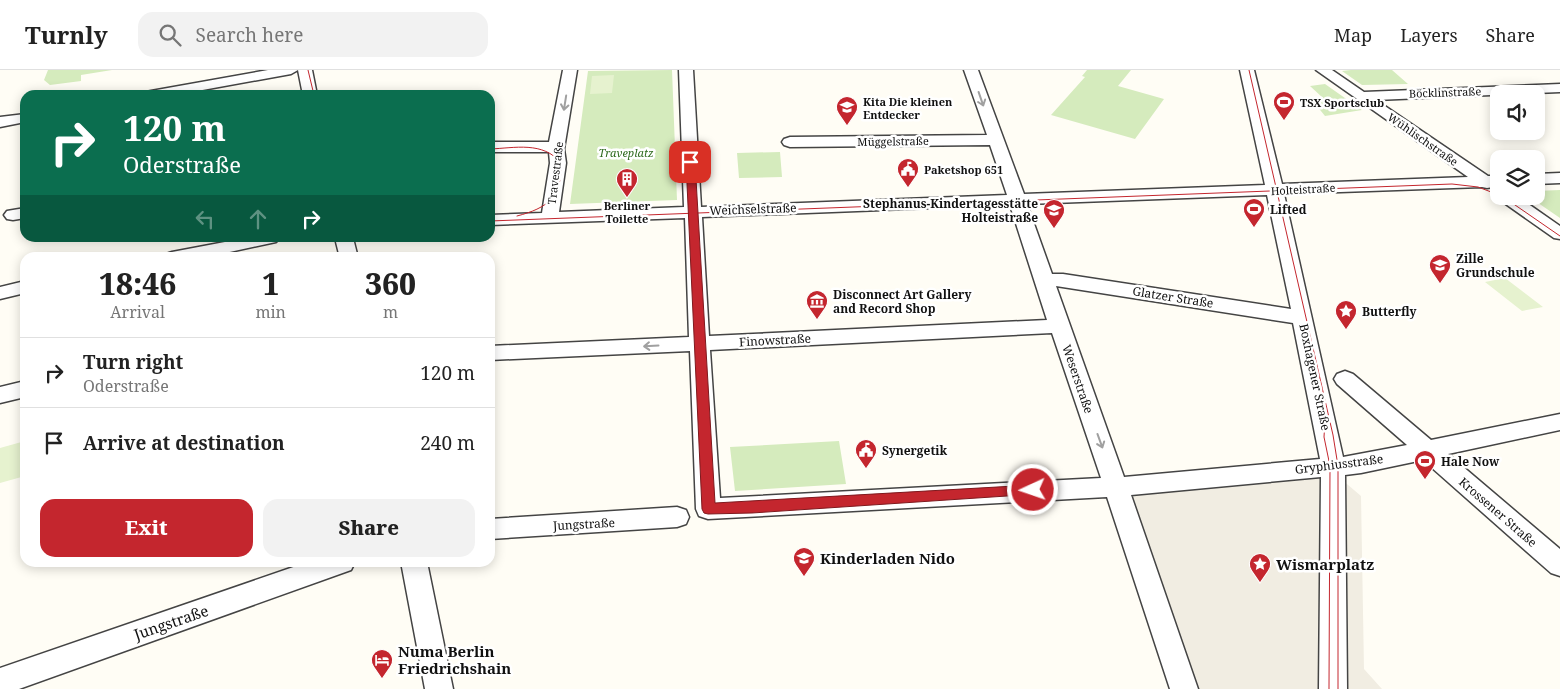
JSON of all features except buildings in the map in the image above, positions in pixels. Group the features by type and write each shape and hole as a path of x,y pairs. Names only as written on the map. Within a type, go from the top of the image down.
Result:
{"street":[{"path":"179,90 291,70"},
{"path":"305,70 309,90"},
{"name":"Travestraße","path":"550,218 558,163 556,149 570,70"},
{"path":"686,70 708,509 1115,487"},
{"name":"Weserstraße","path":"971,70 1017,199 1184,689"},
{"name":"Boxhagener Straße","path":"1247,70 1275,190 1333,466 1333,689"},
{"name":"Wühlischstraße","path":"1323,70 1490,180"},
{"name":"Böcklinstraße","path":"1360,96 1560,88"},
{"path":"0,122 20,119"},
{"name":"Müggelstraße","path":"790,142 995,140"},
{"path":"495,147 544,146 556,149"},
{"path":"1545,179 1560,178"},
{"name":"Holteistraße","path":"1017,199 1490,181"},
{"name":"Weichselstraße","path":"495,220 1017,199"},
{"path":"1519,205 1560,234"},
{"path":"201,252 250,242"},
{"name":"Glatzer Straße","path":"1044,280 1063,280 1302,318"},
{"path":"0,293 20,289"},
{"name":"Finowstraße","path":"495,353 1059,326"},
{"name":"Krossener Straße","path":"1345,379 1560,566"},
{"path":"0,395 20,390"},
{"name":"Gryphiusstraße","path":"1115,487 1361,464 1560,422"},
{"name":"Jungstraße","path":"495,528 677,518"},
{"name":"Jungstraße","path":"0,682 328,567"},
{"path":"415,567 439,689"}],"green space":[{"path":"48,70 112,70 81,75 81,81 50,85 44,80"},
{"name":"Traveplatz","path":"672,70 677,200 570,204 588,71"},
{"path":"1087,70 1131,70 1118,86 1164,99 1135,139 1051,115 1085,77 1082,76"},
{"path":"1392,70 1408,84 1362,85 1342,71"},
{"path":"614,75 612,93 590,94 592,76"},
{"path":"1325,84 1362,110 1325,116 1312,100 1323,98 1310,86"},
{"path":"780,152 782,177 739,178 737,153"},
{"path":"1560,190 1560,218 1541,205 1545,205 1545,191"},
{"path":"1505,278 1543,307 1522,311 1485,282"},
{"path":"839,441 846,484 735,491 730,447"},
{"path":"20,442 20,477 0,483 0,448"}],"shaded area":[{"name":"Wismarplatz","path":"1320,461 1361,496 1364,669 1382,689 1192,689 1122,478"}],"tram line":[{"path":"308,70 313,90"},
{"path":"1249,70 1277,191"},
{"path":"495,149 528,147 546,151 561,163 561,175 556,193 545,205 517,216"},
{"path":"1277,191 1452,184 1478,187 1490,192"},
{"path":"495,221 1277,191"},
{"path":"1277,191 1333,435 1338,466 1338,689"},
{"path":"1515,205 1560,236"},
{"path":"1325,420 1324,437 1330,466 1329,689"}],"place":[{"name":"TSX Sportsclub","path":"1284,121"},
{"name":"Kita Die kleinen Entdecker","path":"847,126"},
{"name":"Paketshop 651","path":"908,188"},
{"name":"Berliner Toilette","path":"627,198"},
{"name":"Lifted","path":"1254,228"},
{"name":"Stephanus-Kindertagesstätte Holteistraße","path":"1054,229"},
{"name":"Zille Grundschule","path":"1440,284"},
{"name":"Disconnect Art Gallery and Record Shop","path":"817,320"},
{"name":"Butterfly","path":"1346,330"},
{"name":"Synergetik","path":"866,469"},
{"name":"Hale Now","path":"1425,480"},
{"name":"Kinderladen Nido","path":"804,577"},
{"name":"Wismarplatz","path":"1260,583"},
{"name":"Numa Berlin Friedrichshain","path":"382,679"}],"route":[{"path":"690,162 699,298 708,509 752,508 1033,490"}]}
